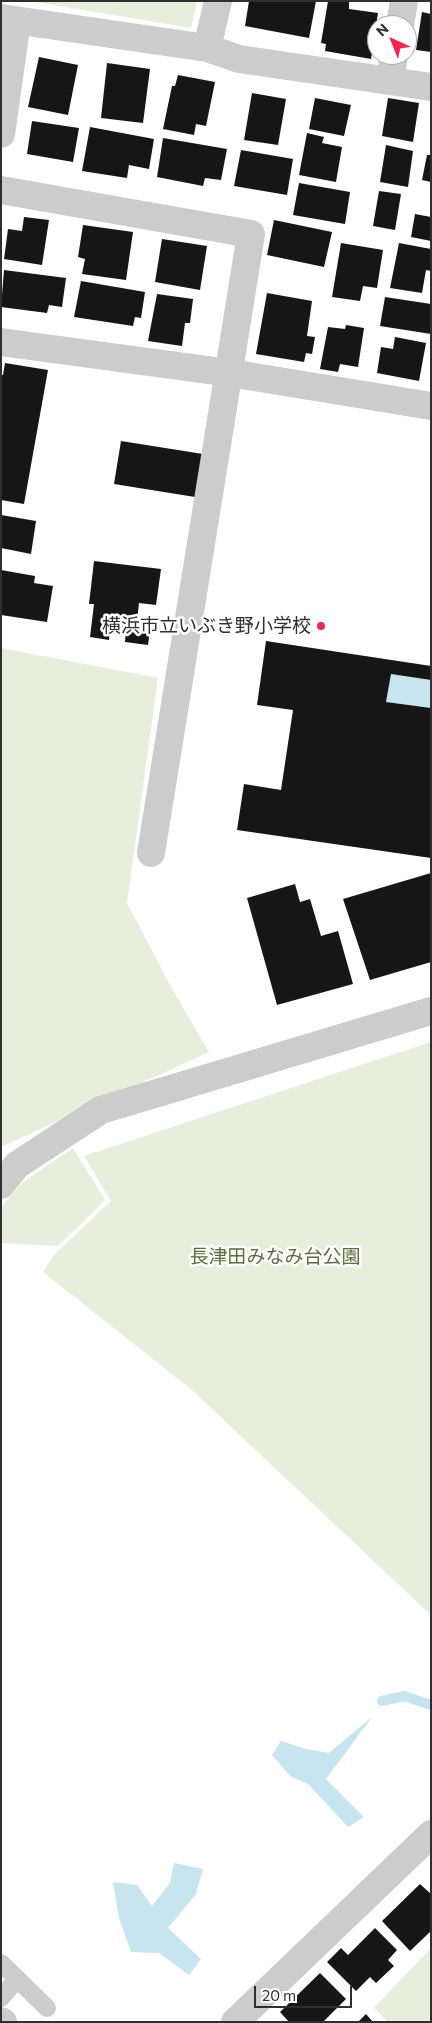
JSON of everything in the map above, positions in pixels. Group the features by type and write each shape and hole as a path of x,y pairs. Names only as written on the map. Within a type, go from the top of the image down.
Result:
{"street":[{"path":"207,48 218,1"},
{"path":"402,15 404,1"},
{"path":"1,134 9,20 207,48 239,59 392,67 431,87"},
{"path":"1,190 251,234 230,374 151,853"},
{"path":"1,342 230,374 431,406"},
{"path":"1,1185 17,1165 101,1110 431,1011"},
{"path":"236,2022 431,1834"}],"lane":[{"path":"1,1963 47,2008"},
{"path":"1,1998 17,1979"}],"green space":[{"path":"29,1 197,1 191,28"},
{"path":"1,648 158,678 127,903 170,985 209,1052 1,1147"},
{"name":"長津田みなみ台公園","path":"431,1042 431,1615 192,1390 43,1272 54,1255 111,1201 84,1156"},
{"path":"73,1148 105,1200 58,1246 1,1243 1,1207 23,1182"},
{"path":"431,1948 431,2022 388,2022 374,2008"}],"water":[{"path":"391,674 431,680 431,708 386,702"},
{"path":"372,1717 326,1779 364,1817 348,1827 308,1784 290,1776 272,1755 281,1741 306,1749 329,1753"},
{"path":"174,1863 203,1869 196,1894 168,1928 201,1959 189,1975 159,1953 131,1952 119,1918 113,1882 137,1885 152,1906 170,1883"}],"building":[{"path":"249,1 316,1 309,38 245,26"},
{"path":"328,1 349,2 349,9 378,13 378,15 367,15 367,58 325,51 326,44 321,43"},
{"path":"422,12 431,14 431,52 417,50"},
{"path":"39,57 78,65 68,115 28,107"},
{"path":"107,63 150,69 143,123 101,118"},
{"path":"178,75 215,82 206,126 196,124 194,135 163,129 172,86 175,86"},
{"path":"252,93 286,99 278,145 244,140"},
{"path":"315,98 351,105 344,136 309,129"},
{"path":"388,98 419,103 413,142 382,136"},
{"path":"32,121 79,128 73,162 27,154"},
{"path":"90,127 154,139 149,169 129,165 127,178 82,171"},
{"path":"307,133 324,137 322,143 342,147 336,182 299,175"},
{"path":"163,138 227,149 221,180 205,178 203,186 157,177"},
{"path":"386,145 413,151 408,187 380,182"},
{"path":"241,150 293,159 287,195 234,186"},
{"path":"427,155 431,155 431,182 422,180"},
{"path":"299,183 350,192 345,224 293,215"},
{"path":"379,191 401,194 395,230 373,226"},
{"path":"415,214 431,217 431,241 411,237"},
{"path":"24,217 49,220 42,265 4,259 8,229 22,231"},
{"path":"274,220 332,232 324,267 267,255"},
{"path":"83,225 133,232 126,280 82,274 85,259 78,257"},
{"path":"162,239 207,246 200,290 155,282"},
{"path":"341,243 383,250 377,288 363,286 360,301 332,297"},
{"path":"399,243 431,249 431,271 426,270 422,293 390,288"},
{"path":"4,270 66,278 62,307 49,305 47,313 1,307"},
{"path":"81,281 145,292 141,318 135,317 133,326 74,317"},
{"path":"267,293 312,301 307,336 315,337 312,354 306,353 304,362 256,354"},
{"path":"157,294 193,299 190,323 185,323 182,346 148,341"},
{"path":"385,297 431,304 431,334 380,326"},
{"path":"346,325 364,328 358,367 340,364 338,372 320,369 328,327 345,329"},
{"path":"395,337 426,343 419,381 377,373 381,347 393,349"},
{"path":"5,363 48,370 24,504 1,500 1,375 3,375"},
{"path":"121,441 203,454 195,497 114,484"},
{"path":"1,515 36,521 31,554 1,548"},
{"path":"94,561 161,569 156,605 139,603 137,621 151,623 148,645 125,642 126,630 110,629 109,640 90,637 94,604 89,604"},
{"path":"1,570 35,576 34,583 53,586 47,622 1,615"},
{"path":"266,641 431,666 431,680 391,674 386,702 431,708 431,858 237,830 244,784 281,790 293,710 257,705"},
{"path":"431,873 431,962 370,980 343,899"},
{"path":"295,884 300,902 310,899 321,936 338,931 353,984 277,1005 247,898"},
{"path":"420,1884 431,1894 431,1931 410,1951 382,1921"},
{"path":"375,1928 397,1950 388,1960 394,1966 376,1983 370,1977 356,1991 327,1962 341,1948 348,1955"},
{"path":"320,1973 346,1999 323,2022 289,2022 280,2012"},
{"path":"366,2014 373,2022 358,2022"}],"waterway":[{"path":"382,1701 404,1696 431,1705"}],"place":[{"name":"横浜市立いぶき野小学校","path":"321,626"}]}
